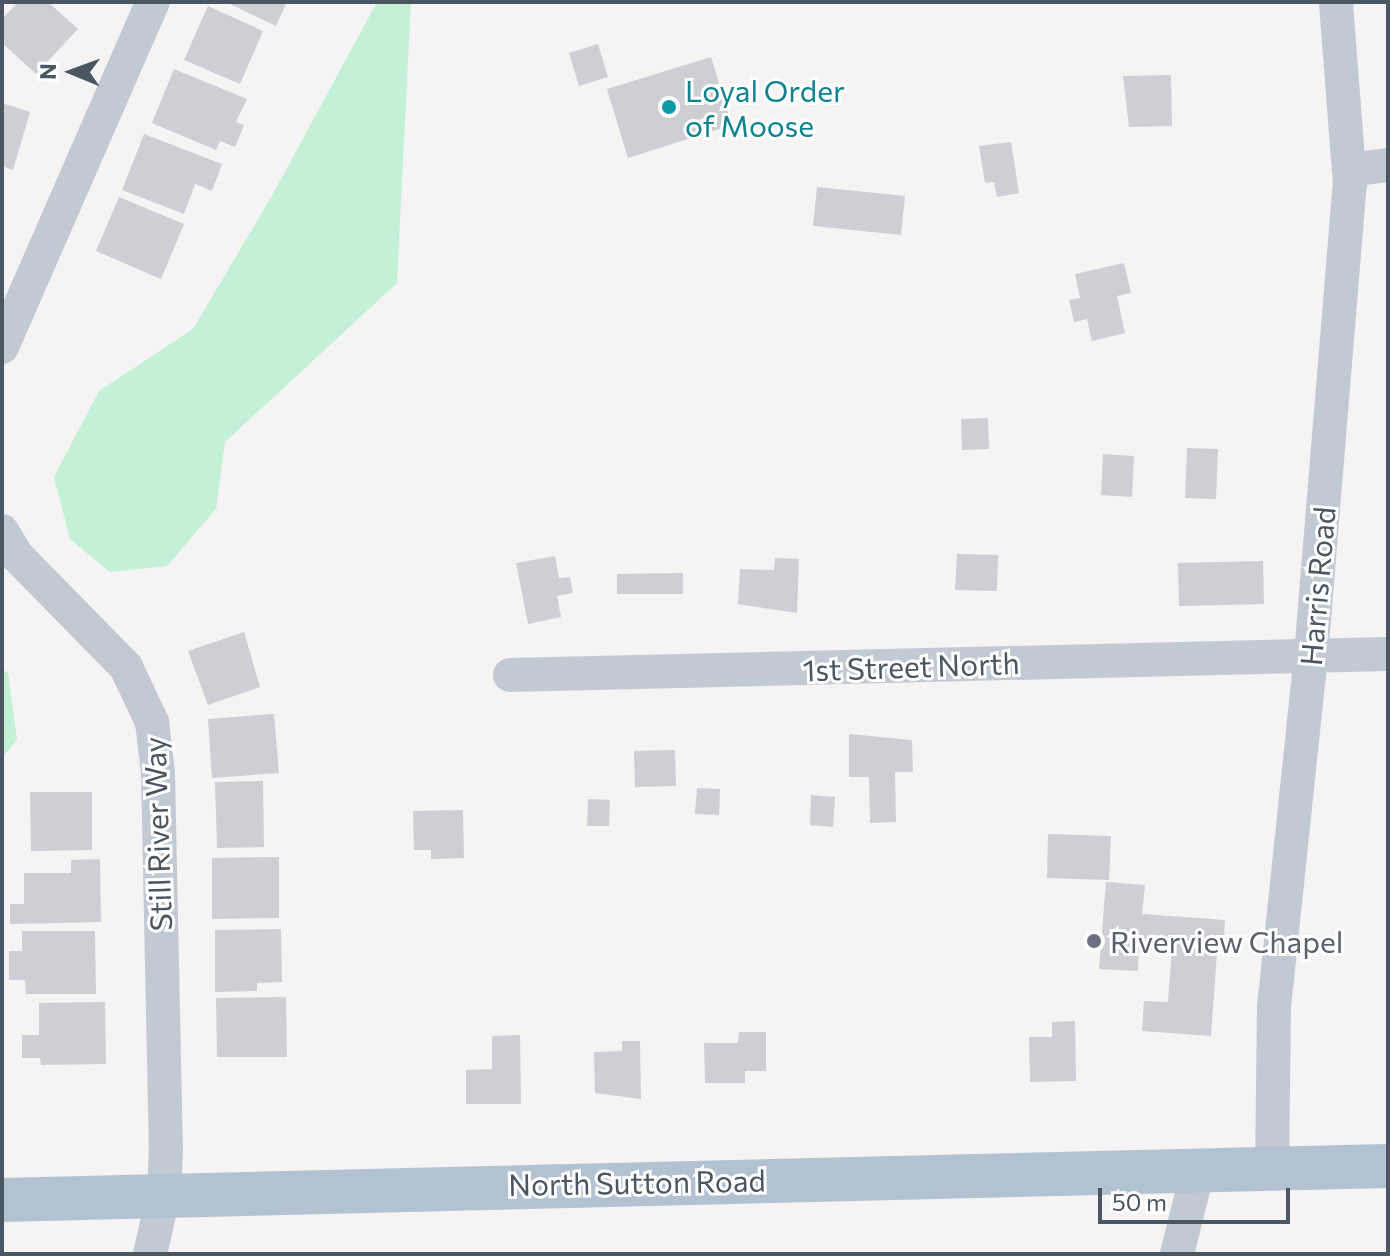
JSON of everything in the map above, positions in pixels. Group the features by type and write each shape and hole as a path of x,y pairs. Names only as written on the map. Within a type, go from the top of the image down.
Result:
{"main road":[{"name":"North Sutton Road","path":"2,1200 164,1192 1388,1166"}],"street":[{"path":"2,347 153,2"},
{"name":"Harris Road","path":"1272,1169 1274,1007 1311,655 1349,170 1336,2"},
{"path":"1349,170 1388,165"},
{"name":"Still River Way","path":"2,531 17,556 126,667 152,722 158,773 164,1192 150,1254"},
{"name":"1st Street North","path":"510,675 1388,654"},
{"path":"1177,1254 1198,1170"}],"green space":[{"path":"377,2 411,2 397,283 225,442 216,509 167,566 110,572 70,539 54,477 99,391 193,329 273,194"},
{"path":"2,669 8,673 17,740 2,758"}],"building":[{"path":"18,2 48,2 78,29 36,74 2,43 2,19"},
{"path":"226,2 287,2 276,26"},
{"path":"208,6 263,31 240,84 184,60"},
{"path":"598,44 608,77 579,86 569,53"},
{"name":"Loyal Order of Moose","path":"711,57 732,125 628,158 607,89"},
{"path":"174,69 247,99 236,122 244,125 235,147 220,141 216,150 152,123"},
{"path":"1171,75 1172,126 1129,127 1123,76"},
{"path":"2,103 30,112 13,170 2,166"},
{"path":"144,134 222,164 212,191 195,184 184,214 122,190"},
{"path":"1011,142 1019,193 997,197 994,182 985,183 979,146"},
{"path":"817,187 905,196 901,235 813,226"},
{"path":"119,197 184,224 161,279 96,251"},
{"path":"1124,263 1131,293 1117,296 1125,333 1092,341 1087,319 1074,322 1069,300 1080,298 1075,274"},
{"path":"988,418 989,449 962,450 961,419"},
{"path":"1187,448 1218,449 1216,499 1185,498"},
{"path":"1103,454 1134,456 1132,497 1101,495"},
{"path":"957,554 998,555 997,591 955,590"},
{"path":"555,556 559,578 570,577 573,593 557,596 561,617 528,624 516,563"},
{"path":"775,558 799,559 797,613 738,604 740,569 774,570"},
{"path":"1263,561 1264,604 1179,606 1178,563"},
{"path":"683,573 683,594 617,594 617,574"},
{"path":"244,632 260,687 208,705 188,651"},
{"path":"274,714 279,773 212,778 208,719"},
{"path":"849,734 912,740 913,772 895,772 896,822 870,823 869,777 849,777"},
{"path":"675,750 676,786 635,787 634,751"},
{"path":"263,781 264,847 217,848 215,782"},
{"path":"697,788 720,789 719,815 695,814"},
{"path":"30,792 92,792 92,850 31,851"},
{"path":"811,795 835,797 833,827 810,825"},
{"path":"588,799 610,800 609,826 587,826"},
{"path":"463,810 464,858 431,859 431,850 414,850 413,811"},
{"path":"1048,834 1111,836 1109,880 1047,878"},
{"path":"279,857 279,918 212,919 212,858"},
{"path":"100,859 101,922 10,924 10,904 24,904 24,873 71,873 71,860"},
{"path":"1106,882 1145,885 1142,914 1225,920 1223,952 1217,952 1211,1036 1142,1031 1144,1001 1168,1002 1172,949 1139,946 1138,971 1099,969"},
{"path":"281,929 282,982 257,983 257,991 215,992 215,930"},
{"path":"22,931 95,931 96,994 26,994 25,980 9,980 9,951 22,951"},
{"path":"286,997 287,1057 217,1057 216,998"},
{"path":"105,1002 106,1064 41,1065 40,1058 22,1058 22,1035 39,1035 39,1003"},
{"path":"1075,1021 1076,1081 1030,1082 1029,1037 1052,1037 1052,1022"},
{"path":"739,1032 766,1032 766,1071 745,1071 745,1083 705,1083 704,1043 738,1043"},
{"path":"520,1035 521,1104 466,1104 466,1070 492,1069 492,1036"},
{"path":"622,1041 640,1041 641,1099 595,1093 594,1052 622,1051"}],"place":[{"name":"Loyal Order of Moose","path":"669,107"},
{"name":"Riverview Chapel","path":"1094,941"}]}
